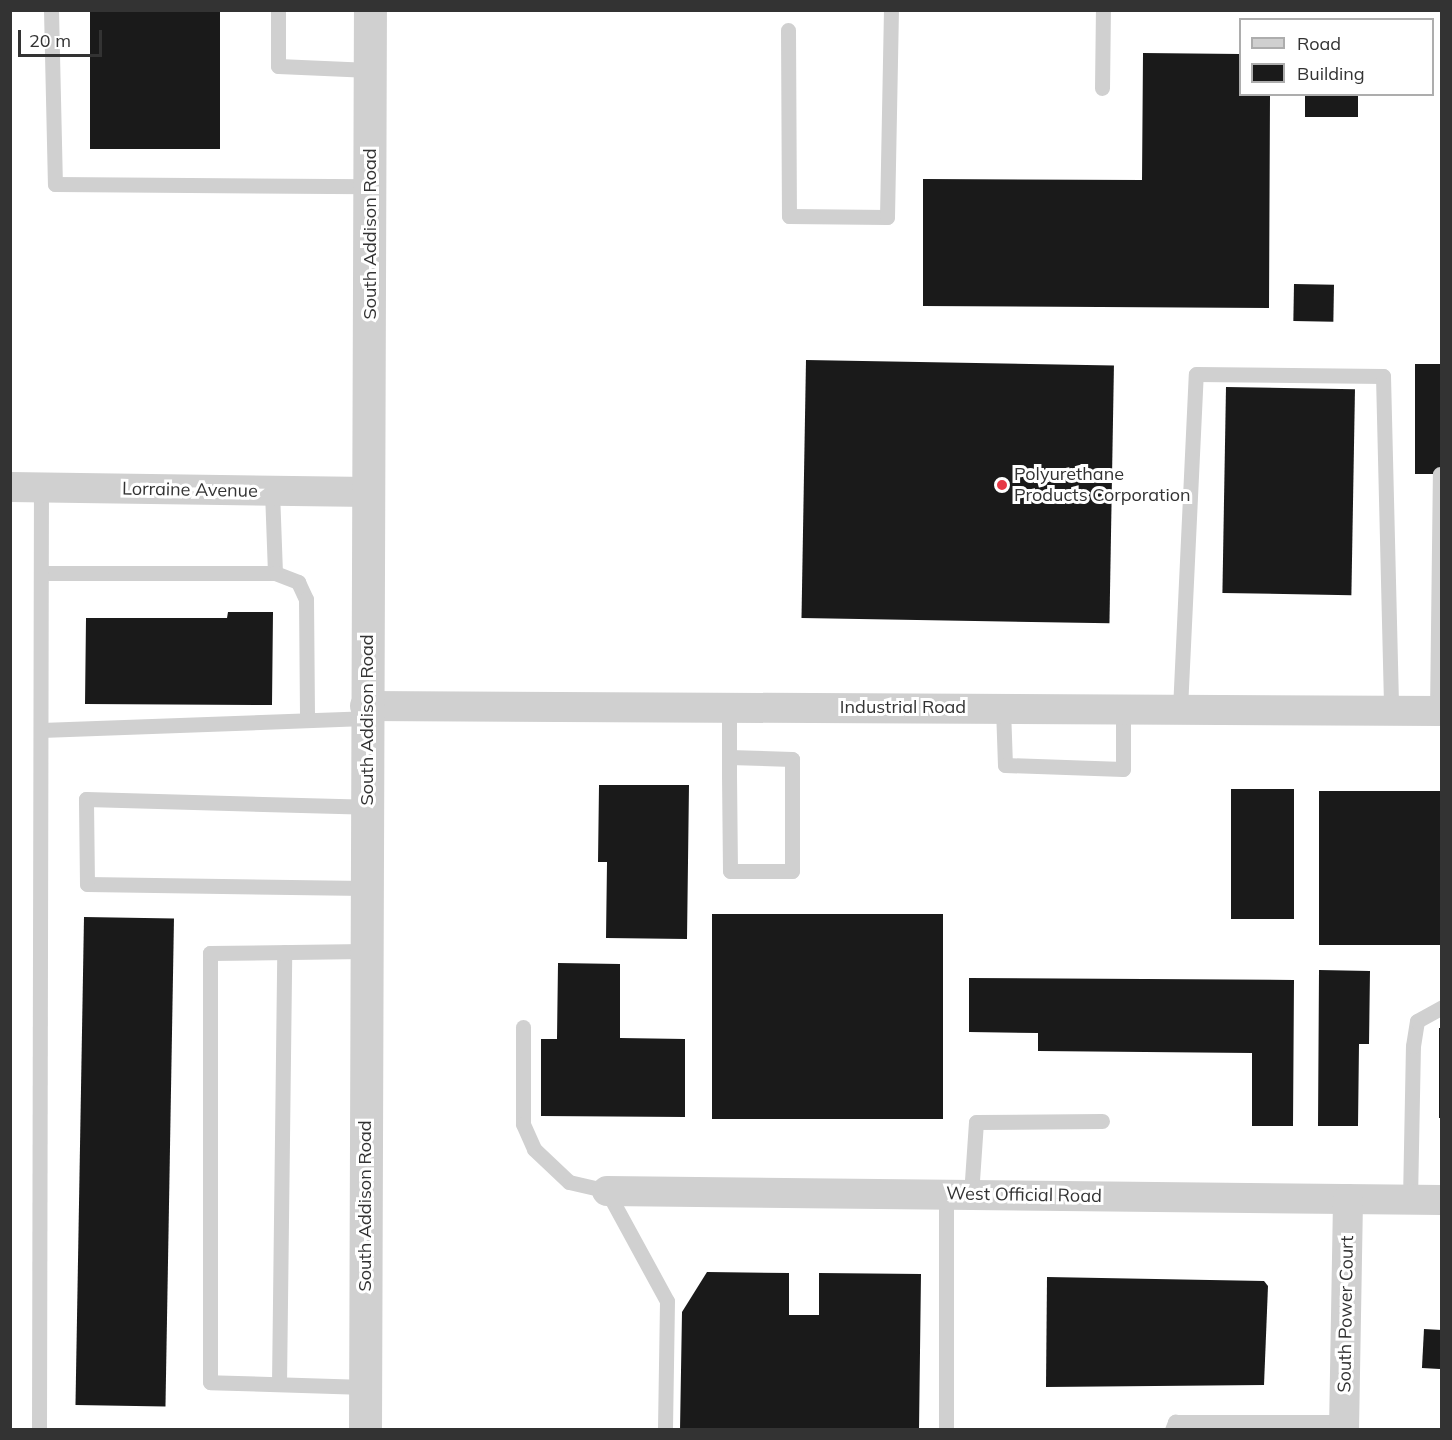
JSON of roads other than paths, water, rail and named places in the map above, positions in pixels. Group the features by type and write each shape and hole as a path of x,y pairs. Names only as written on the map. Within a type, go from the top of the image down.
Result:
{"street":[{"name":"South Addison Road","path":"364,1430 367,807 365,712 370,492 370,10"},
{"name":"Lorraine Avenue","path":"10,487 370,492"},
{"name":"Industrial Road","path":"365,712 729,706 1439,711"},
{"name":"West Official Road","path":"607,1191 1442,1200"},
{"name":"South Power Court","path":"1344,1426 1348,1199"}],"lane":[{"path":"51,10 55,184 369,186"},
{"path":"278,10 278,66 370,70"},
{"path":"788,30 789,216 887,217 891,10"},
{"path":"1102,88 1103,10"},
{"path":"1180,709 1196,374 1383,376 1391,710"},
{"path":"1439,711 1440,474"},
{"path":"39,1430 41,488"},
{"path":"272,491 275,573"},
{"path":"41,573 275,573 298,582 306,599 307,720"},
{"path":"729,706 729,757 730,871 792,871 792,759 729,757"},
{"path":"1004,708 1005,765 1124,769 1123,708"},
{"path":"41,729 307,720 365,712"},
{"path":"365,888 87,884 86,799 367,807"},
{"path":"364,1387 210,1382 210,953 365,951"},
{"path":"279,1384 284,952"},
{"path":"1410,1200 1413,1046 1417,1021 1442,1007"},
{"path":"523,1027 523,1124 534,1149 569,1182 607,1191 667,1301 665,1430"},
{"path":"946,1430 959,1195 976,1122 1102,1121"},
{"path":"1172,1430 1175,1422 1344,1426"}],"place":[{"name":"Polyurethane Products Corporation","path":"1002,485"}]}
